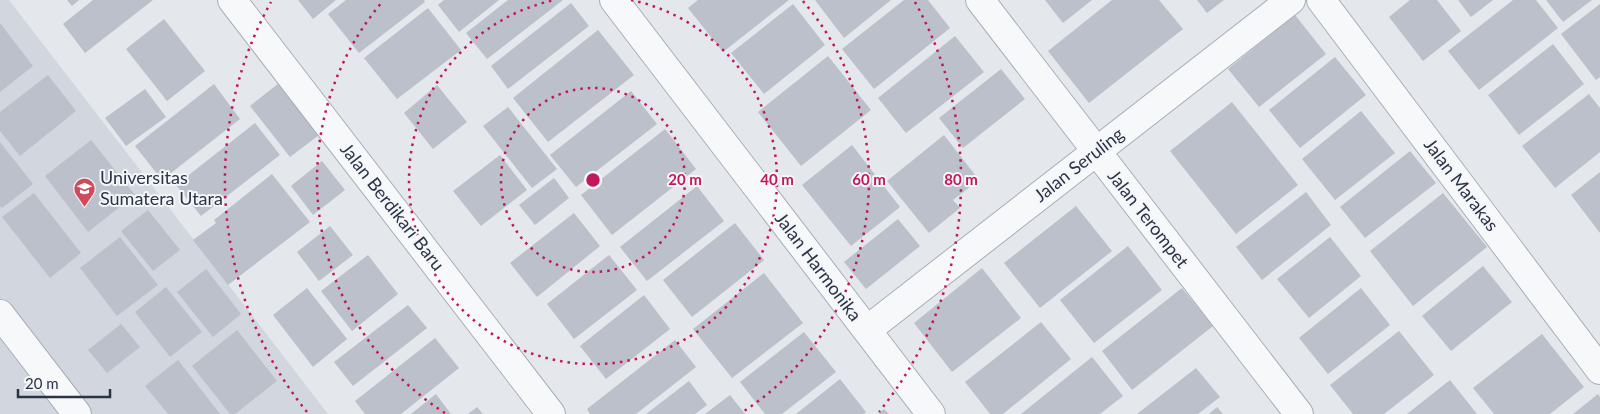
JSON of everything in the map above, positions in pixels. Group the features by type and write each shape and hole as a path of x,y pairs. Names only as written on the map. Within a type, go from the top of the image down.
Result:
{"street":[{"name":"Jalan Berdikari Baru","path":"232,0 551,414"},
{"name":"Jalan Harmonika","path":"614,0 931,414"},
{"name":"Jalan Terompet","path":"980,0 1299,414"},
{"name":"Jalan Seruling","path":"867,330 1291,0"},
{"name":"Jalan Marakas","path":"1321,0 1600,370"},
{"path":"0,314 76,414"}],"shaded area":[{"name":"Universitas Sumatera Utara","path":"0,0 9,0 328,414 0,414"}],"building":[{"path":"67,0 79,0 72,6"},
{"path":"93,0 153,0 85,53 63,24"},
{"path":"298,0 336,0 313,19"},
{"path":"346,0 424,0 425,2 359,53 328,14"},
{"path":"444,0 499,0 459,32 438,5"},
{"path":"508,0 563,0 487,59 466,33"},
{"path":"698,0 789,0 723,52 688,8"},
{"path":"815,0 891,0 844,38"},
{"path":"904,0 928,0 950,28 874,89 842,49"},
{"path":"1045,0 1092,0 1063,23"},
{"path":"1112,0 1159,0 1183,29 1089,103 1048,51"},
{"path":"1197,0 1224,0 1207,13"},
{"path":"1410,0 1437,0 1461,31 1423,61 1389,17"},
{"path":"1458,0 1493,0 1471,17"},
{"path":"1513,0 1536,0 1558,28 1479,90 1448,51"},
{"path":"1546,0 1592,0 1563,22"},
{"path":"571,3 589,26 508,89 491,66"},
{"path":"793,4 825,45 764,94 731,53"},
{"path":"1600,4 1600,77 1596,80 1561,34"},
{"path":"428,8 461,50 397,99 364,58"},
{"path":"1295,15 1326,54 1259,107 1228,69"},
{"path":"164,19 205,71 167,101 126,49"},
{"path":"0,23 33,66 0,92"},
{"path":"598,30 634,75 548,142 513,98"},
{"path":"955,36 984,72 906,133 878,98"},
{"path":"1553,44 1584,84 1519,135 1488,95"},
{"path":"828,56 871,110 801,166 758,112"},
{"path":"1335,57 1366,95 1300,148 1269,110"},
{"path":"1001,69 1025,99 963,148 939,118"},
{"path":"48,75 76,111 20,156 0,131 0,112"},
{"path":"279,83 319,135 290,157 250,106"},
{"path":"214,84 240,119 162,180 135,146"},
{"path":"437,85 467,122 433,149 404,113"},
{"path":"145,89 166,117 126,146 105,118"},
{"path":"631,91 657,124 576,187 550,155"},
{"path":"1589,94 1600,108 1600,152 1555,188 1522,146"},
{"path":"1232,102 1298,185 1236,234 1170,151"},
{"path":"508,107 557,169 532,188 483,126"},
{"path":"1361,111 1395,153 1335,200 1302,159"},
{"path":"255,123 280,155 201,216 176,185"},
{"path":"665,129 696,169 612,235 581,195"},
{"path":"944,135 979,180 953,200 960,208 929,233 887,181"},
{"path":"91,140 135,195 88,232 45,176"},
{"path":"0,142 33,184 2,208 0,206"},
{"path":"852,145 900,207 851,246 802,185"},
{"path":"1410,151 1436,183 1365,238 1340,207"},
{"path":"500,155 527,190 481,226 453,191"},
{"path":"322,161 345,190 313,215 291,186"},
{"path":"1600,172 1600,233 1571,195"},
{"path":"272,174 310,222 228,285 193,240 216,223 214,220"},
{"path":"554,178 569,198 535,225 519,205"},
{"path":"697,186 724,221 647,281 620,247"},
{"path":"1306,192 1331,225 1262,280 1236,247"},
{"path":"34,193 81,253 50,278 2,217"},
{"path":"1443,193 1487,247 1413,306 1370,251"},
{"path":"1076,206 1112,251 1040,308 1004,263"},
{"path":"148,210 180,250 153,271 121,231"},
{"path":"574,213 600,246 537,297 510,263"},
{"path":"898,219 920,246 866,289 844,262"},
{"path":"735,223 764,260 692,317 663,280"},
{"path":"330,226 353,255 319,281 297,252"},
{"path":"120,237 158,285 117,316 80,268"},
{"path":"1330,237 1361,276 1309,318 1277,279"},
{"path":"1128,246 1162,290 1094,343 1060,300"},
{"path":"368,255 398,294 352,331 321,291"},
{"path":"609,255 637,290 574,339 547,304"},
{"path":"1483,266 1512,302 1451,351 1422,316"},
{"path":"982,268 1021,318 952,372 914,323"},
{"path":"206,269 241,314 213,337 177,292"},
{"path":"764,273 803,323 732,378 693,329"},
{"path":"166,287 202,332 170,357 135,312"},
{"path":"307,288 347,339 313,367 273,315"},
{"path":"1182,288 1213,326 1132,390 1102,351"},
{"path":"1361,288 1390,325 1328,374 1299,338"},
{"path":"644,295 670,329 606,379 580,346"},
{"path":"408,305 427,328 353,386 334,362"},
{"path":"1041,322 1071,359 1003,414 990,414 965,382"},
{"path":"121,324 140,347 107,373 88,350"},
{"path":"237,330 277,381 235,414 230,414 192,366"},
{"path":"1399,331 1434,375 1384,414 1353,414 1330,385"},
{"path":"804,332 836,372 782,414 765,414 740,382"},
{"path":"1542,334 1584,387 1550,414 1494,414 1473,388"},
{"path":"435,338 459,368 401,414 365,414 355,401"},
{"path":"675,340 696,367 636,414 590,414 587,409"},
{"path":"1092,357 1123,396 1100,414 1021,414"},
{"path":"178,360 220,414 168,414 145,386"},
{"path":"1196,368 1220,397 1198,414 1137,414"},
{"path":"840,379 866,412 864,414 796,414"},
{"path":"1450,380 1477,414 1407,414"},
{"path":"689,381 707,405 695,414 646,414"},
{"path":"436,394 451,414 411,414"},
{"path":"1598,394 1600,397 1600,414 1573,414"},
{"path":"730,395 745,414 705,414"},
{"path":"477,407 483,414 468,414"},
{"path":"1217,407 1223,414 1209,414"},
{"path":"884,409 889,414 878,414"}],"place":[{"name":"Universitas Sumatera Utara","path":"84,207"}]}
